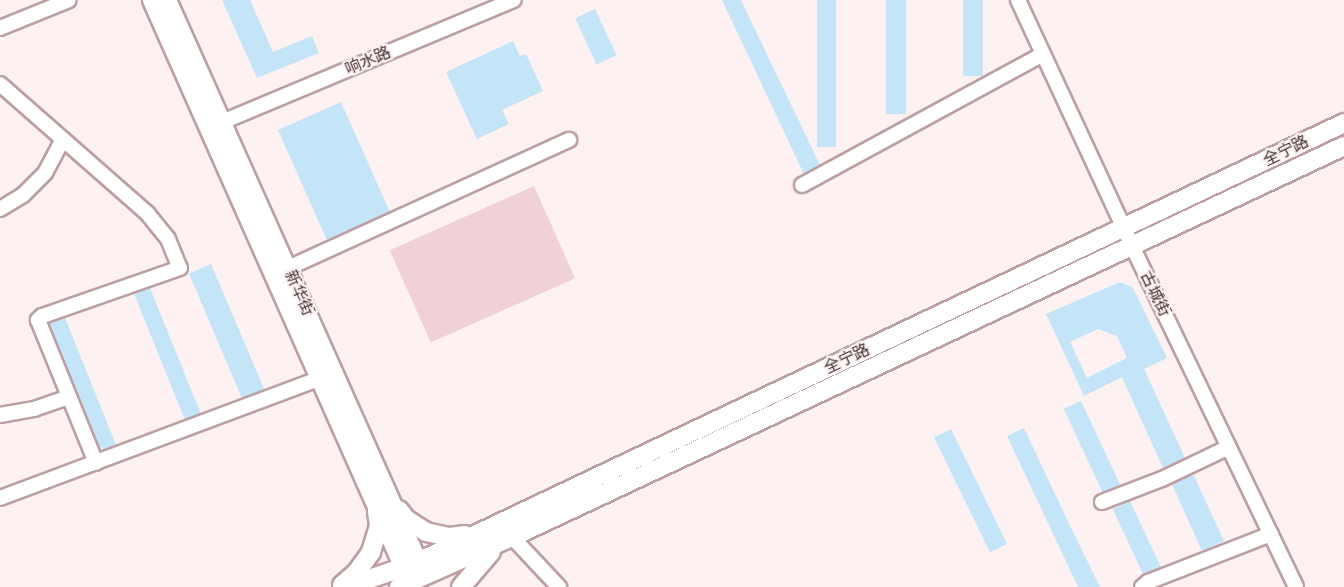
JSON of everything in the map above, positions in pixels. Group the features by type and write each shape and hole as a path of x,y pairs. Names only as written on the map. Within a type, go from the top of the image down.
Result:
{"main road":[{"name":"新华街","path":"152,0 321,378 374,479"},
{"name":"新华街","path":"167,0 288,268 414,579"},
{"name":"全宁路","path":"346,587 414,579 1124,228 1344,123"},
{"name":"全宁路","path":"503,535 1344,146"},
{"path":"374,479 406,519 426,531 450,537 503,535"},
{"path":"338,587 348,582 363,564 377,538 378,513 374,479"},
{"path":"461,587 503,535"}],"street":[{"path":"0,28 69,0"},
{"name":"响水路","path":"222,122 514,0"},
{"name":"古城街","path":"1018,0 1132,246 1296,587"},
{"path":"802,185 1043,54"},
{"path":"0,84 147,213 168,239 180,268 42,316 38,320 96,463"},
{"path":"0,209 23,195 40,179 63,139"},
{"path":"288,268 569,141"},
{"path":"0,498 321,378"},
{"path":"0,415 34,409 69,397"},
{"path":"1102,502 1162,479 1229,447"},
{"path":"1142,587 1148,582 1271,534"},
{"path":"503,535 559,587"}],"shaded area":[{"path":"534,186 575,278 431,343 390,250"}],"building":[{"path":"222,0 250,0 273,52 312,36 319,53 257,78"},
{"path":"722,0 741,0 820,165 804,174"},
{"path":"817,0 836,0 836,147 817,147"},
{"path":"886,0 906,0 906,114 886,114"},
{"path":"963,0 983,0 983,76 963,76"},
{"path":"595,9 617,55 597,65 575,18"},
{"path":"513,41 520,56 526,54 543,91 502,110 509,124 477,139 446,72"},
{"path":"341,102 390,212 327,240 278,130"},
{"path":"211,264 264,389 242,399 189,273"},
{"path":"1120,282 1132,287 1167,358 1144,369 1185,458 1163,468 1122,377 1084,396 1046,314","holes":["1098,329 1117,336 1127,358 1087,378 1070,342"]},
{"path":"150,288 201,414 185,420 134,294"},
{"path":"65,318 116,445 104,450 103,447 100,448 49,323"},
{"path":"1081,401 1120,485 1103,493 1064,409"},
{"path":"1024,428 1100,587 1078,587 1007,436"},
{"path":"951,429 1007,544 990,552 934,437"},
{"path":"1194,476 1224,541 1202,551 1172,484"},
{"path":"1130,501 1161,567 1144,575 1113,509"}]}
